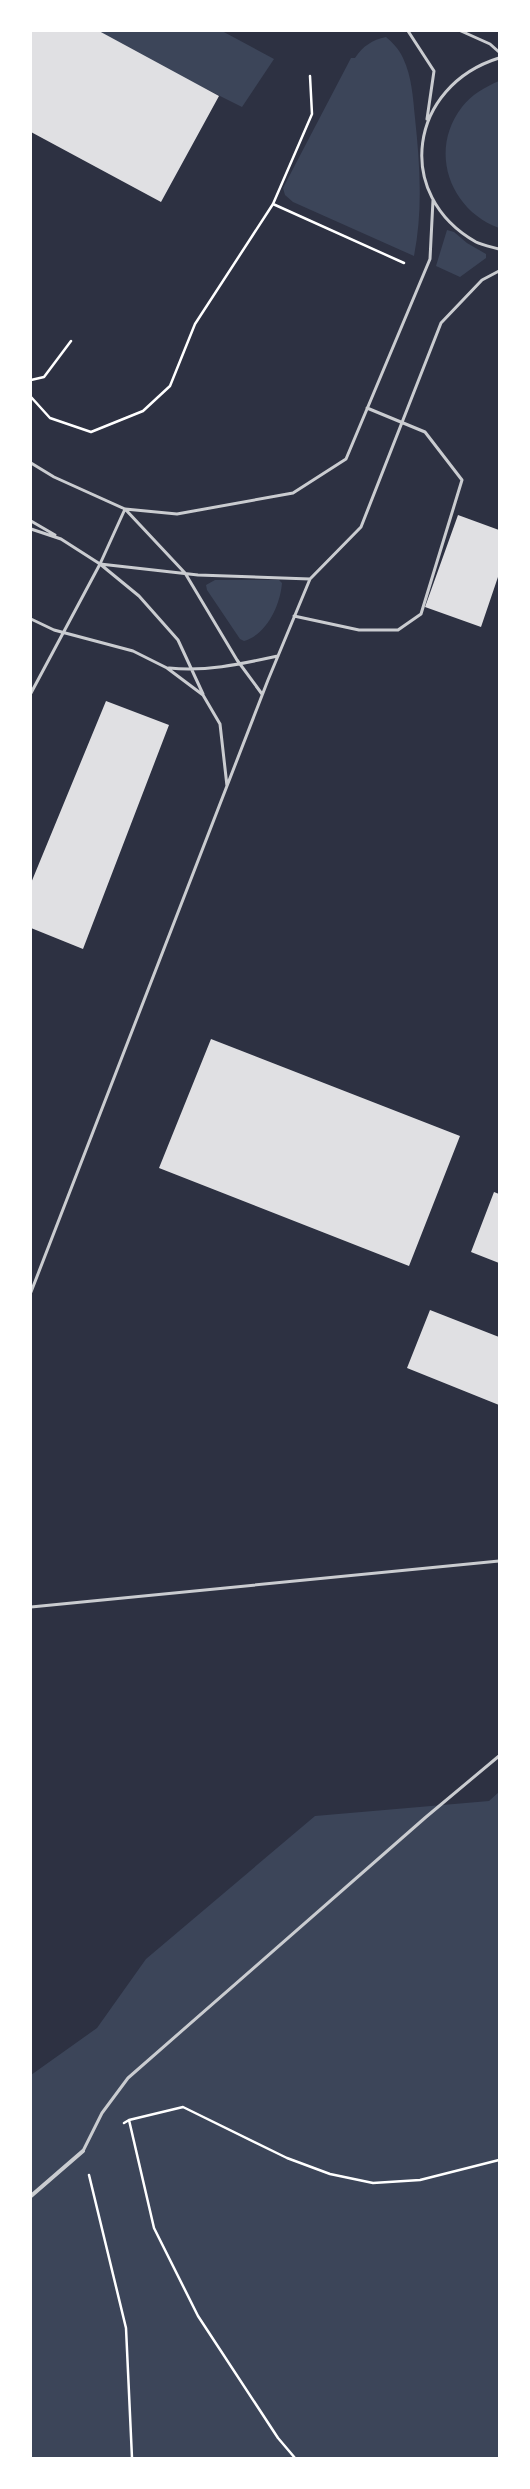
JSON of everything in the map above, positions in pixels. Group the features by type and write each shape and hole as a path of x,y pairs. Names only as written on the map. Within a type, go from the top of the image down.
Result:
{"street":[{"path":"31,2196 83,2150"}],"lane":[{"path":"408,31 434,71 422,155 424,175 433,200 452,225 477,242 499,249"},
{"path":"461,31 490,44 499,52"},
{"path":"427,122 439,98 457,79 479,64 499,58"},
{"path":"31,463 54,477 125,509 177,514 293,493 346,459 430,259 433,200"},
{"path":"31,1292 262,694 310,579 361,527 441,323 482,280 499,271"},
{"path":"294,616 359,630 398,630 421,614 462,480 424,432 402,421 367,408"},
{"path":"31,693 65,634 100,564 125,509"},
{"path":"125,509 185,573 241,664 262,694"},
{"path":"31,521 100,564 139,596 178,640 204,695 220,724 227,787"},
{"path":"31,529 61,539"},
{"path":"100,564 185,573 310,579"},
{"path":"31,619 65,634 133,651 167,668 204,695"},
{"path":"167,668 192,670 241,664 278,656"},
{"path":"31,1607 499,1561"},
{"path":"83,2150 102,2113 128,2078 426,1817 499,1756"}],"path":[{"path":"31,397 50,418 91,432 143,411 170,386 195,324 273,204 312,114 310,76"},
{"path":"273,204 424,272"},
{"path":"31,380 44,376 71,341"},
{"path":"122,2124 129,2120 183,2108 287,2158 330,2174 373,2183 420,2180 499,2160"},
{"path":"129,2120 154,2228 198,2316 278,2438 295,2458"},
{"path":"83,2150 126,2328 132,2458"}],"shaded area":[{"path":"90,31 222,31 274,59 242,107"},
{"path":"386,37 396,46 403,58 413,95 420,187 419,222 414,256 293,202 285,195 283,188 351,58 355,58 368,44"},
{"path":"499,81 499,228 482,219 468,208 457,193 449,177 446,160 447,142 452,124 462,107 479,92"},
{"path":"447,230 454,232 467,243 486,254 486,258 460,277 436,266"},
{"path":"215,580 279,580 282,583 281,592 275,610 266,626 252,637 244,641 240,639 207,590 206,585"},
{"path":"499,1792 499,2458 31,2458 31,2075 97,2028 146,1959 315,1816 489,1801"}],"building":[{"path":"31,31 99,31 219,96 161,202 31,132"},
{"path":"458,515 499,530 499,574 481,627 425,607"},
{"path":"106,701 169,725 83,949 31,928 31,883"},
{"path":"211,1039 460,1136 409,1266 159,1168"},
{"path":"494,1192 499,1194 499,1263 471,1252"},
{"path":"430,1310 499,1337 499,1405 407,1368"}]}
